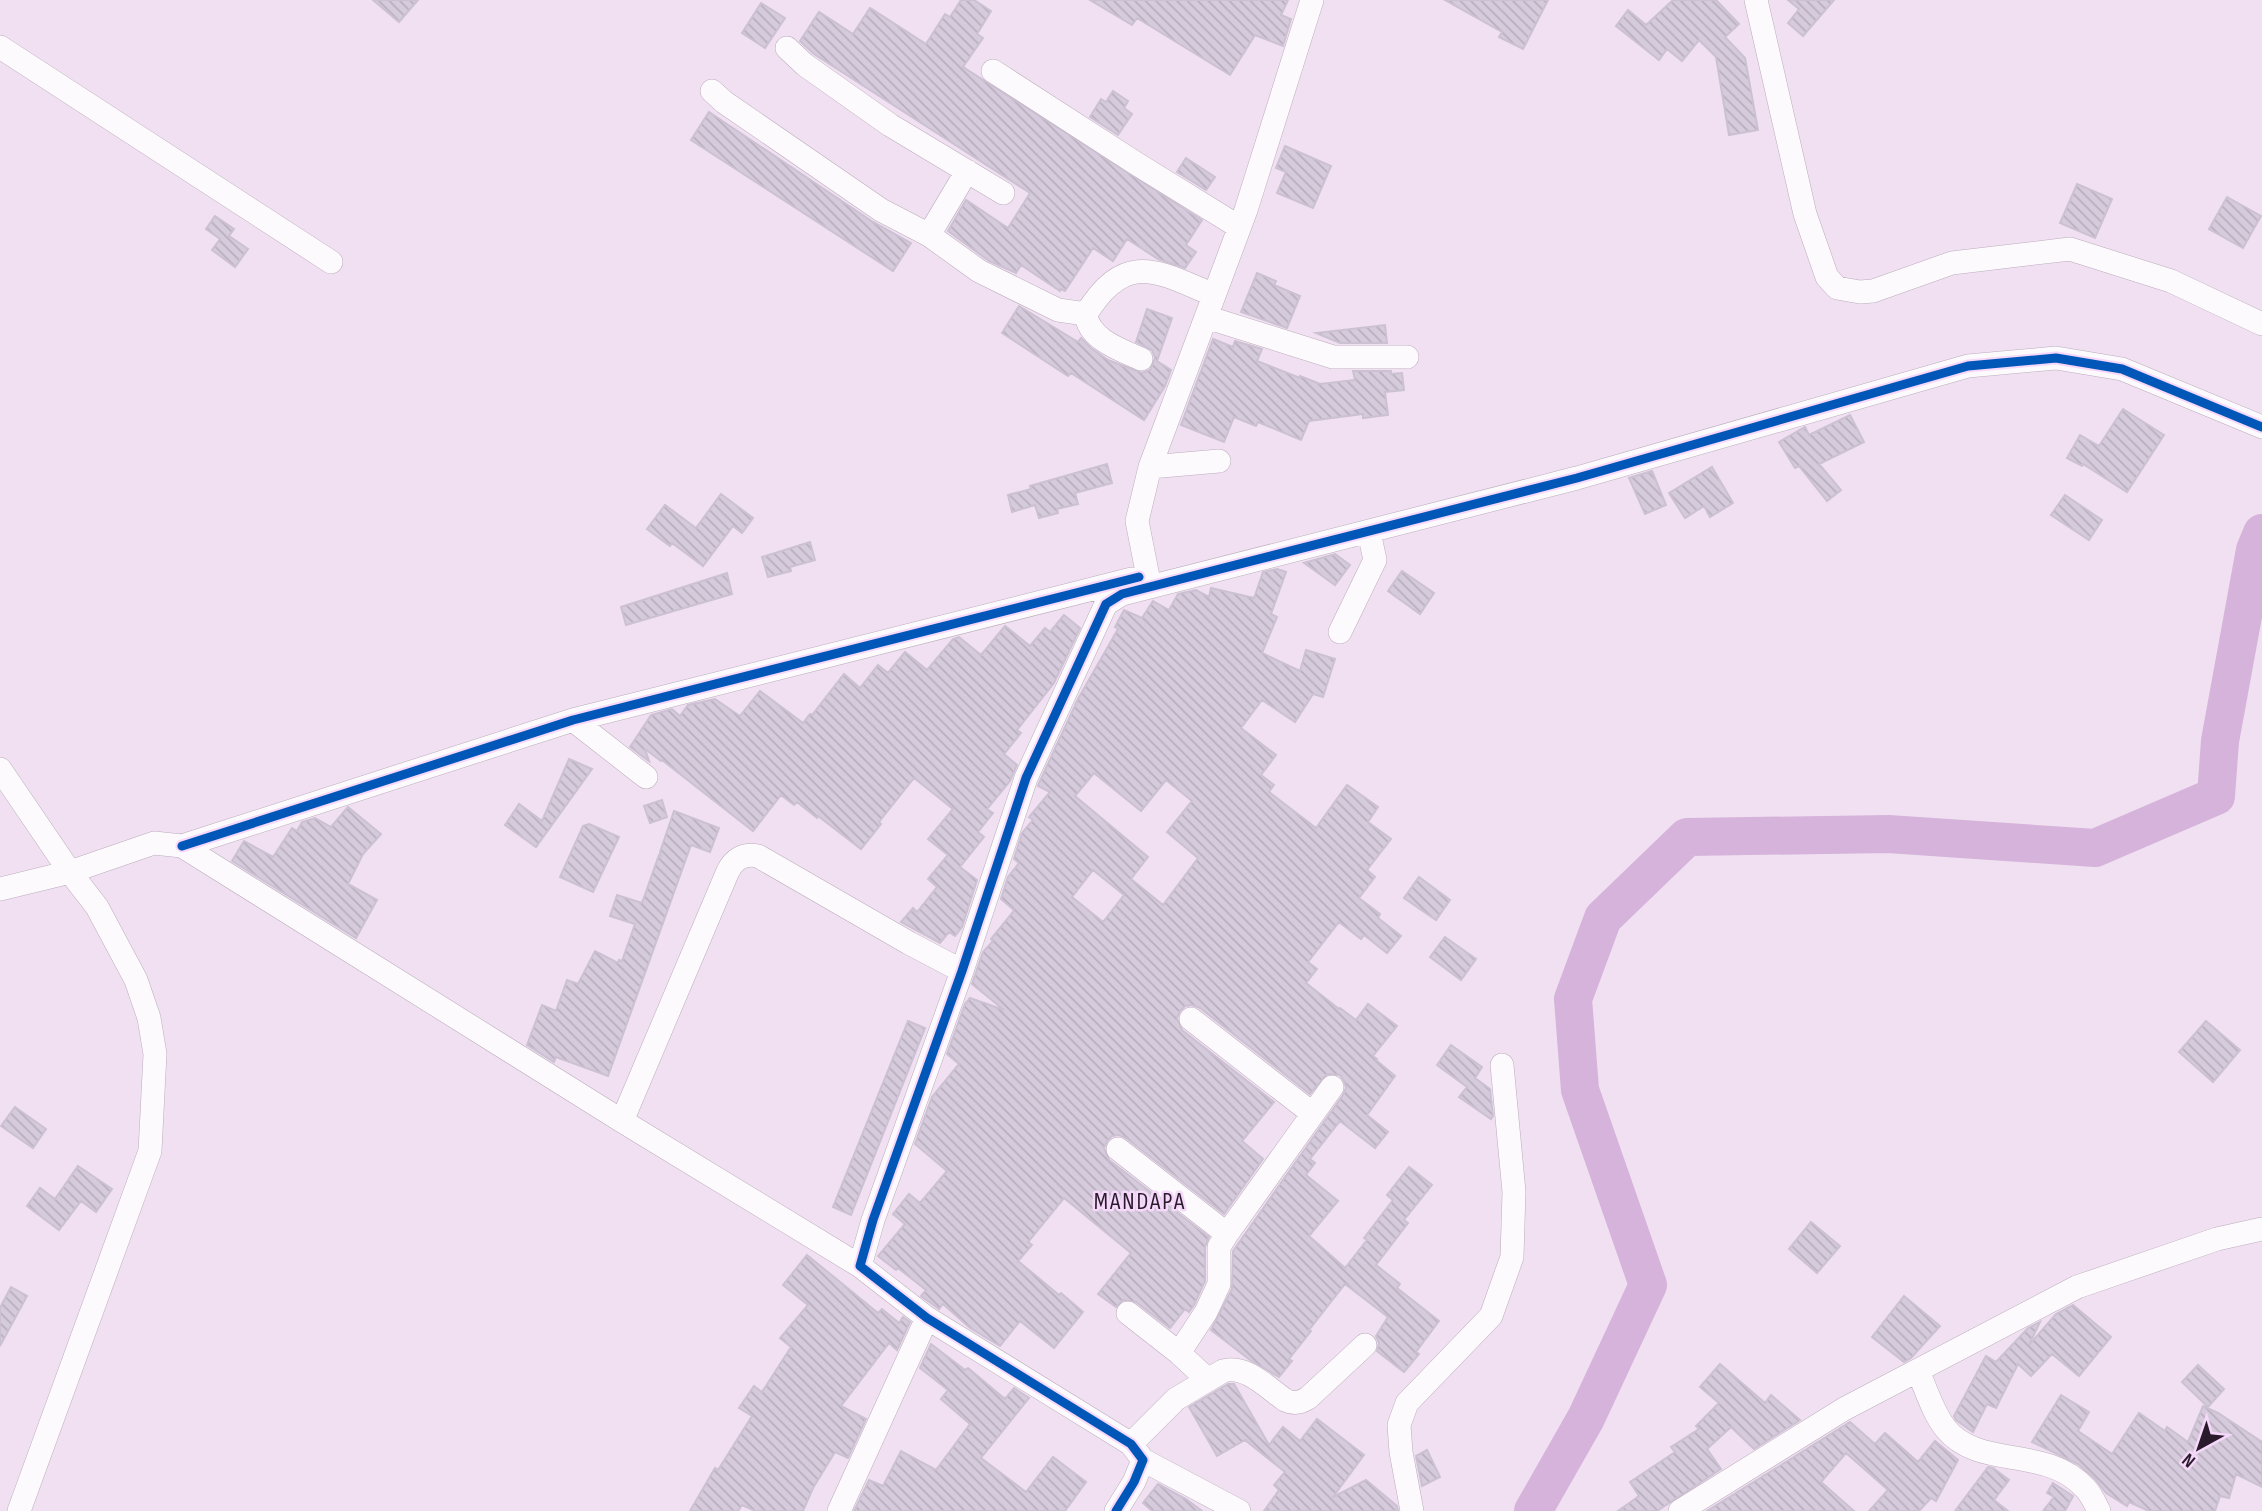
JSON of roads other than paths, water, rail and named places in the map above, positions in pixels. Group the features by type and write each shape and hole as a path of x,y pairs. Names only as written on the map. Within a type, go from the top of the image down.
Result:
{"street":[{"path":"1147,576 1137,521 1150,467 1239,227 1312,0"},
{"path":"1756,0 1805,214 1827,277 1837,288 1873,291 1952,263 2070,249 2171,281 2262,324"},
{"path":"0,47 331,262"},
{"path":"787,48 805,65 890,125 1003,193"},
{"path":"993,71 1239,227"},
{"path":"712,91 881,210 929,234 979,271 1065,313 1086,314"},
{"path":"929,234 967,171"},
{"path":"1086,314 1121,276 1132,271 1154,271 1214,295"},
{"path":"1086,314 1089,325 1111,346 1141,359"},
{"path":"1206,317 1333,357 1407,357"},
{"path":"0,889 70,872 153,844 183,846 573,720 1147,576 1369,532 1577,478 1968,366 2056,358 2122,369 2262,427"},
{"path":"1150,467 1219,461"},
{"path":"1340,632 1375,559 1369,532"},
{"path":"860,1266 873,1220 962,971 1026,778 1106,604 1147,576"},
{"path":"573,720 646,777"},
{"path":"0,769 97,907 136,979 149,1018 155,1054 150,1152 19,1511"},
{"path":"183,846 622,1121 860,1266 928,1318 1137,1452 1239,1511"},
{"path":"622,1121 731,864 741,856 758,856 962,971"},
{"path":"1191,1019 1313,1114"},
{"path":"1412,1511 1399,1425 1407,1403 1491,1316 1512,1257 1514,1192 1502,1065"},
{"path":"1179,1353 1206,1312 1219,1284 1219,1247 1332,1087"},
{"path":"1118,1149 1227,1234"},
{"path":"1680,1511 1844,1409 2077,1287 2217,1239 2262,1229"},
{"path":"1128,1313 1179,1353 1206,1379"},
{"path":"839,1511 928,1318"},
{"path":"1116,1511 1134,1482 1137,1452 1175,1399 1206,1379 1223,1371 1236,1369 1244,1371 1291,1403 1299,1402 1308,1398 1364,1345"},
{"path":"1918,1371 1946,1429 1966,1445 1991,1455 2021,1457 2050,1465 2071,1475 2088,1490 2099,1511"}],"waterway":[{"path":"1533,1511 1586,1418 1648,1285 1580,1090 1573,999 1603,918 1687,837 1888,834 2095,848 2216,796 2220,741 2255,550 2262,533"}],"district":[{"name":"MANDAPA","path":"1140,1201"}]}
